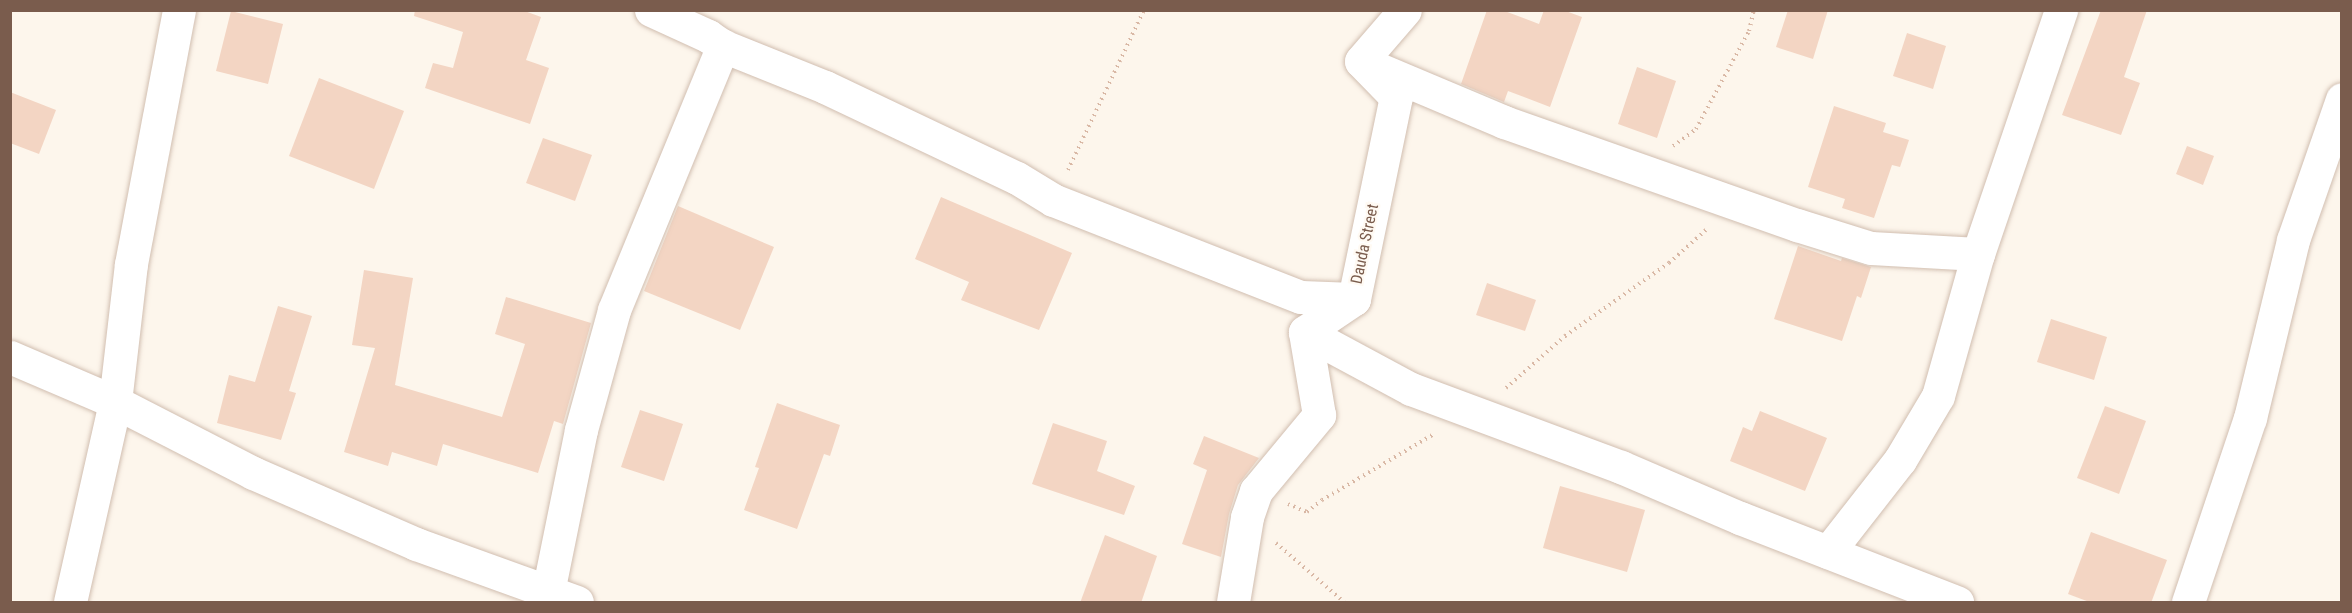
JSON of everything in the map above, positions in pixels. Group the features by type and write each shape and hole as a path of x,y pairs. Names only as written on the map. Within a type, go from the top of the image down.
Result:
{"street":[{"path":"70,603 115,402 131,264 178,10"},
{"path":"651,10 708,36 723,46 825,87 1017,178 1053,200 1301,297 1354,299"},
{"path":"1405,10 1362,61 1504,122 1641,169 1734,205 1871,248 1978,255"},
{"path":"1828,552 1900,460 1938,396 1978,255 2061,10"},
{"path":"10,357 115,402 253,473 416,544 557,599 581,430 614,310 723,46"},
{"name":"Dauda Street","path":"1305,332 1354,299 1396,97 1362,61"},
{"path":"2188,603 2250,418 2293,240 2342,99"},
{"path":"1305,332 1411,389 1621,467 1957,603"},
{"path":"1233,603 1251,504 1319,415 1305,332"}],"path":[{"path":"1053,200 1144,10"},
{"path":"1641,169 1696,129 1749,31 1754,10"},
{"path":"1251,504 1307,512 1322,500 1488,404 1565,336 1669,263 1734,205"},
{"path":"1251,504 1344,603"}],"building":[{"path":"415,10 522,10 541,17 526,60 549,68 530,124 425,88 433,63 453,68 463,32 414,16"},
{"path":"1487,10 1502,10 1539,24 1544,10 1563,10 1582,17 1550,107 1508,91 1504,102 1461,84"},
{"path":"1788,10 1828,10 1813,59 1776,47"},
{"path":"2101,10 2147,10 2124,77 2140,83 2121,135 2062,115"},
{"path":"231,11 283,24 268,84 216,71"},
{"path":"1907,33 1946,46 1933,89 1893,76"},
{"path":"1637,67 1676,81 1657,138 1618,124"},
{"path":"319,78 404,111 374,189 289,156"},
{"path":"10,92 56,110 39,154 10,143"},
{"path":"1834,106 1886,123 1883,132 1909,140 1900,167 1892,165 1874,218 1842,208 1845,199 1808,187"},
{"path":"543,138 592,155 575,201 526,183"},
{"path":"2187,146 2214,156 2203,185 2176,174"},
{"path":"941,197 1072,253 1039,330 961,300 969,282 915,259"},
{"path":"678,206 774,247 740,330 644,291"},
{"path":"1798,246 1841,261 1842,258 1871,267 1861,298 1857,296 1842,341 1774,319"},
{"path":"364,270 413,278 395,385 502,417 525,344 495,334 506,297 591,323 563,424 554,421 538,473 443,444 437,466 392,452 388,466 344,452 375,348 352,345"},
{"path":"1487,283 1536,300 1525,331 1476,315"},
{"path":"278,306 312,316 289,391 296,393 281,440 217,423 229,375 255,382"},
{"path":"2051,319 2107,337 2094,380 2037,362"},
{"path":"777,403 840,425 830,456 824,454 797,529 744,510 759,468 755,467"},
{"path":"2105,406 2146,421 2119,494 2077,478"},
{"path":"640,410 683,424 664,481 621,467"},
{"path":"1760,411 1827,438 1805,491 1730,461 1743,427 1752,431"},
{"path":"1053,423 1107,441 1097,471 1135,486 1124,515 1032,484"},
{"path":"1204,436 1259,458 1238,485 1229,514 1221,557 1182,544 1207,470 1193,464"},
{"path":"1560,486 1645,510 1627,572 1543,548"},
{"path":"2091,532 2167,560 2151,603 2092,603 2068,594"},
{"path":"1105,535 1157,556 1141,603 1080,603"}]}
